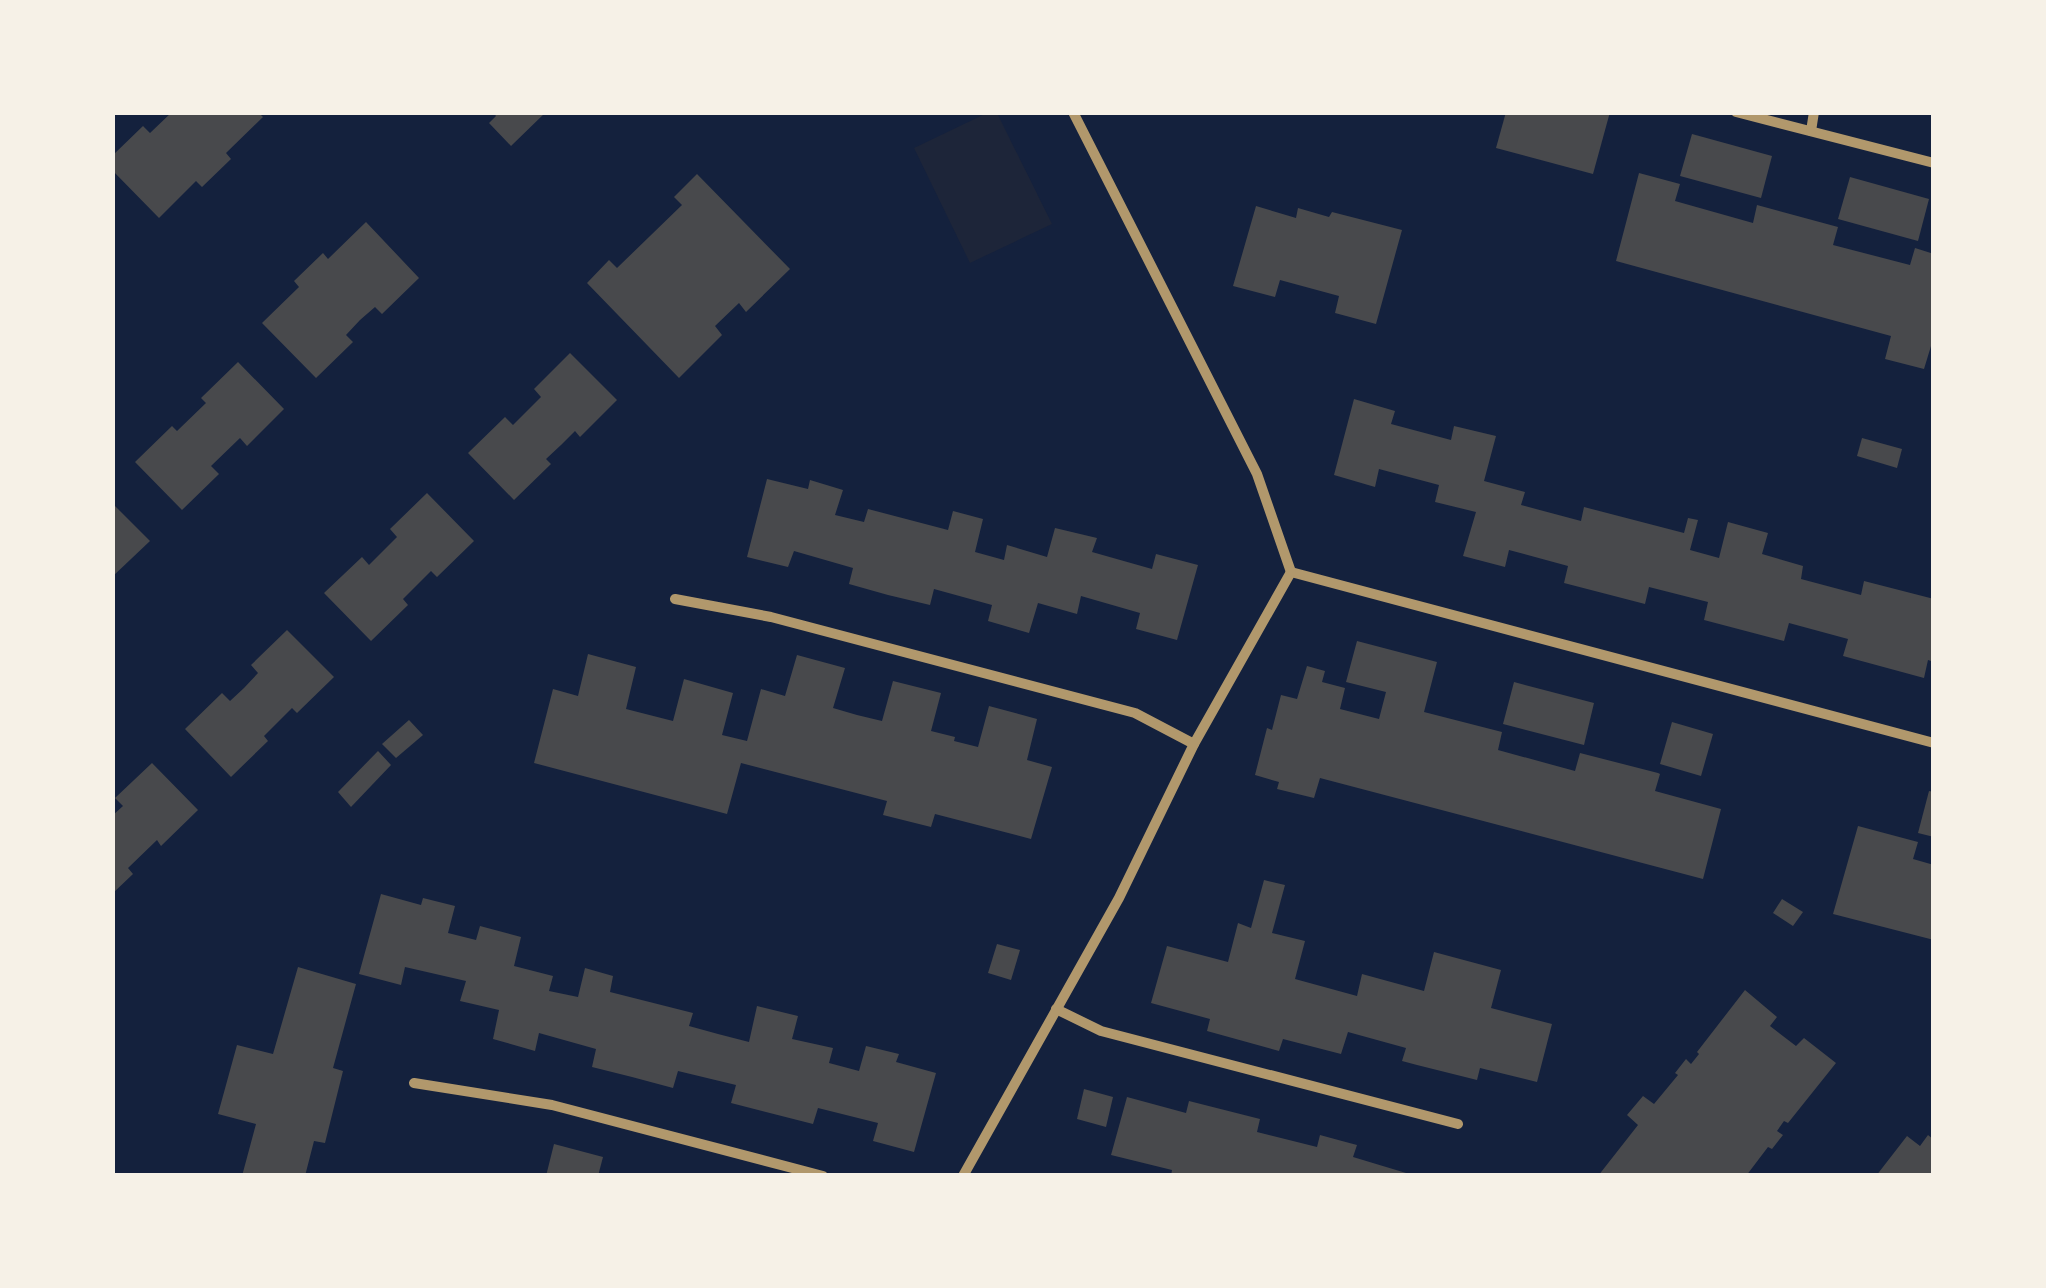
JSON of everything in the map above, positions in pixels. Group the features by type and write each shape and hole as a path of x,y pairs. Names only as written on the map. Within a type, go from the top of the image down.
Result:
{"street":[{"path":"963,1176 1119,898 1194,744 1291,572 1257,474 1073,112"},
{"path":"1736,112 1934,164"},
{"path":"1811,130 1814,112"},
{"path":"1291,572 1934,743"},
{"path":"674,600 772,617 1135,713 1194,744"},
{"path":"1056,1009 1101,1031 1458,1124"},
{"path":"414,1083 552,1105 822,1176"}],"shaded area":[{"path":"987,113 997,113 1052,224 970,263 914,148"}],"building":[{"path":"172,112 258,112 263,117 226,153 231,159 202,187 196,181 159,218 112,170 112,156 143,126 150,133"},
{"path":"493,112 546,112 511,146 489,123 496,116"},
{"path":"1506,112 1610,112 1593,174 1496,148"},
{"path":"1692,134 1772,156 1761,198 1680,176"},
{"path":"1639,173 1680,184 1675,201 1753,223 1757,205 1838,227 1833,245 1910,265 1915,248 1934,254 1934,347 1931,346 1924,369 1885,359 1891,336 1616,261"},
{"path":"697,174 790,269 746,312 739,303 715,326 722,335 679,378 587,283 609,260 617,268 682,205 674,197"},
{"path":"1850,177 1929,199 1918,241 1838,219"},
{"path":"1256,206 1296,218 1298,208 1329,217 1332,212 1402,230 1376,324 1335,313 1339,296 1280,280 1275,297 1233,286"},
{"path":"366,222 419,278 382,314 375,307 360,320 346,335 353,342 316,378 262,323 299,287 294,281 323,253 328,259"},
{"path":"570,353 617,400 580,437 575,431 546,459 551,464 514,500 468,453 505,417 513,425 541,397 534,389"},
{"path":"238,362 284,409 247,446 240,438 211,466 219,474 182,510 135,462 172,426 177,431 206,403 201,398"},
{"path":"1354,399 1395,411 1391,424 1451,440 1454,426 1496,436 1484,481 1525,492 1521,505 1581,521 1584,507 1684,533 1688,518 1698,520 1690,550 1719,558 1728,522 1768,533 1762,554 1803,566 1801,579 1861,595 1864,581 1934,599 1934,662 1928,660 1924,678 1843,656 1848,639 1789,623 1784,641 1704,620 1708,602 1649,587 1645,604 1564,583 1568,566 1509,550 1505,567 1463,556 1476,512 1435,502 1439,485 1379,469 1375,487 1334,475"},
{"path":"1862,438 1902,449 1897,468 1857,456"},
{"path":"767,479 808,489 810,480 843,490 835,515 864,522 868,509 948,530 953,511 983,519 975,552 1004,560 1007,545 1047,557 1055,528 1097,538 1092,552 1152,569 1156,554 1198,565 1177,640 1136,629 1140,613 1081,596 1077,614 1038,603 1029,633 988,621 992,605 934,589 930,605 888,595 849,584 853,568 794,551 788,567 747,557"},
{"path":"427,493 474,541 437,577 431,571 403,599 408,605 371,641 324,593 362,557 369,565 397,537 390,529"},
{"path":"112,503 150,541 112,577"},
{"path":"287,630 334,677 297,713 292,708 264,736 268,741 231,777 185,729 222,693 230,701 244,688 258,673 251,665"},
{"path":"1357,641 1437,662 1424,712 1502,732 1498,750 1575,771 1580,753 1658,773 1655,791 1721,809 1703,879 1320,778 1314,798 1277,789 1279,782 1255,775 1267,728 1272,730 1281,695 1297,699 1307,666 1325,671 1322,682 1345,688 1340,709 1379,719 1386,692 1346,682"},
{"path":"588,654 636,667 626,709 673,721 684,679 733,693 722,735 747,741 761,689 785,696 797,655 845,668 833,708 857,715 882,721 893,681 941,693 931,731 955,737 954,741 978,747 989,706 1037,719 1027,760 1052,767 1031,839 935,814 931,827 883,815 887,801 741,763 727,814 534,763 553,689 578,696"},
{"path":"1514,682 1594,703 1584,745 1503,724"},
{"path":"409,720 423,735 396,758 382,744"},
{"path":"1672,722 1713,734 1701,776 1660,764"},
{"path":"378,751 391,765 351,807 338,792"},
{"path":"152,763 198,810 161,846 157,840 128,868 133,874 112,894 112,816 123,806 115,798"},
{"path":"1929,791 1934,792 1934,837 1918,833"},
{"path":"1858,826 1918,842 1913,859 1934,865 1934,940 1833,914"},
{"path":"1264,880 1285,885 1272,933 1305,941 1295,979 1357,996 1362,974 1424,991 1434,952 1501,970 1491,1008 1552,1024 1537,1082 1480,1068 1477,1080 1417,1065 1402,1061 1406,1048 1348,1032 1341,1054 1283,1039 1279,1051 1207,1031 1210,1019 1151,1003 1167,946 1228,962 1238,923 1251,928"},
{"path":"381,894 421,905 423,898 455,906 448,933 476,940 480,926 521,937 514,966 553,976 549,991 578,997 585,968 613,976 610,992 693,1013 689,1026 718,1034 749,1042 757,1006 798,1016 792,1039 833,1048 829,1063 859,1071 866,1046 899,1054 896,1062 936,1073 914,1152 873,1141 878,1123 818,1108 813,1124 731,1103 736,1085 678,1071 673,1088 592,1067 596,1049 539,1033 535,1051 493,1039 499,1010 460,1001 466,981 405,967 401,985 359,974"},
{"path":"1782,899 1803,912 1793,926 1773,913"},
{"path":"997,944 1020,950 1011,980 988,973"},
{"path":"298,967 356,984 333,1068 343,1071 325,1143 314,1141 305,1176 242,1176 256,1124 218,1114 237,1045 273,1054"},
{"path":"1745,990 1777,1017 1770,1026 1796,1046 1804,1038 1836,1063 1788,1123 1784,1121 1777,1131 1783,1135 1772,1149 1768,1147 1746,1176 1598,1176 1638,1125 1627,1115 1643,1096 1654,1104 1686,1059 1691,1064 1699,1054"},
{"path":"1084,1089 1113,1097 1106,1127 1077,1119"},
{"path":"1127,1097 1186,1113 1189,1101 1260,1119 1257,1132 1317,1147 1320,1135 1357,1145 1353,1157 1416,1176 1171,1176 1172,1170 1111,1155"},
{"path":"1928,1135 1934,1140 1934,1176 1876,1176 1907,1136 1920,1146"},
{"path":"554,1144 603,1157 598,1176 546,1176"}]}
